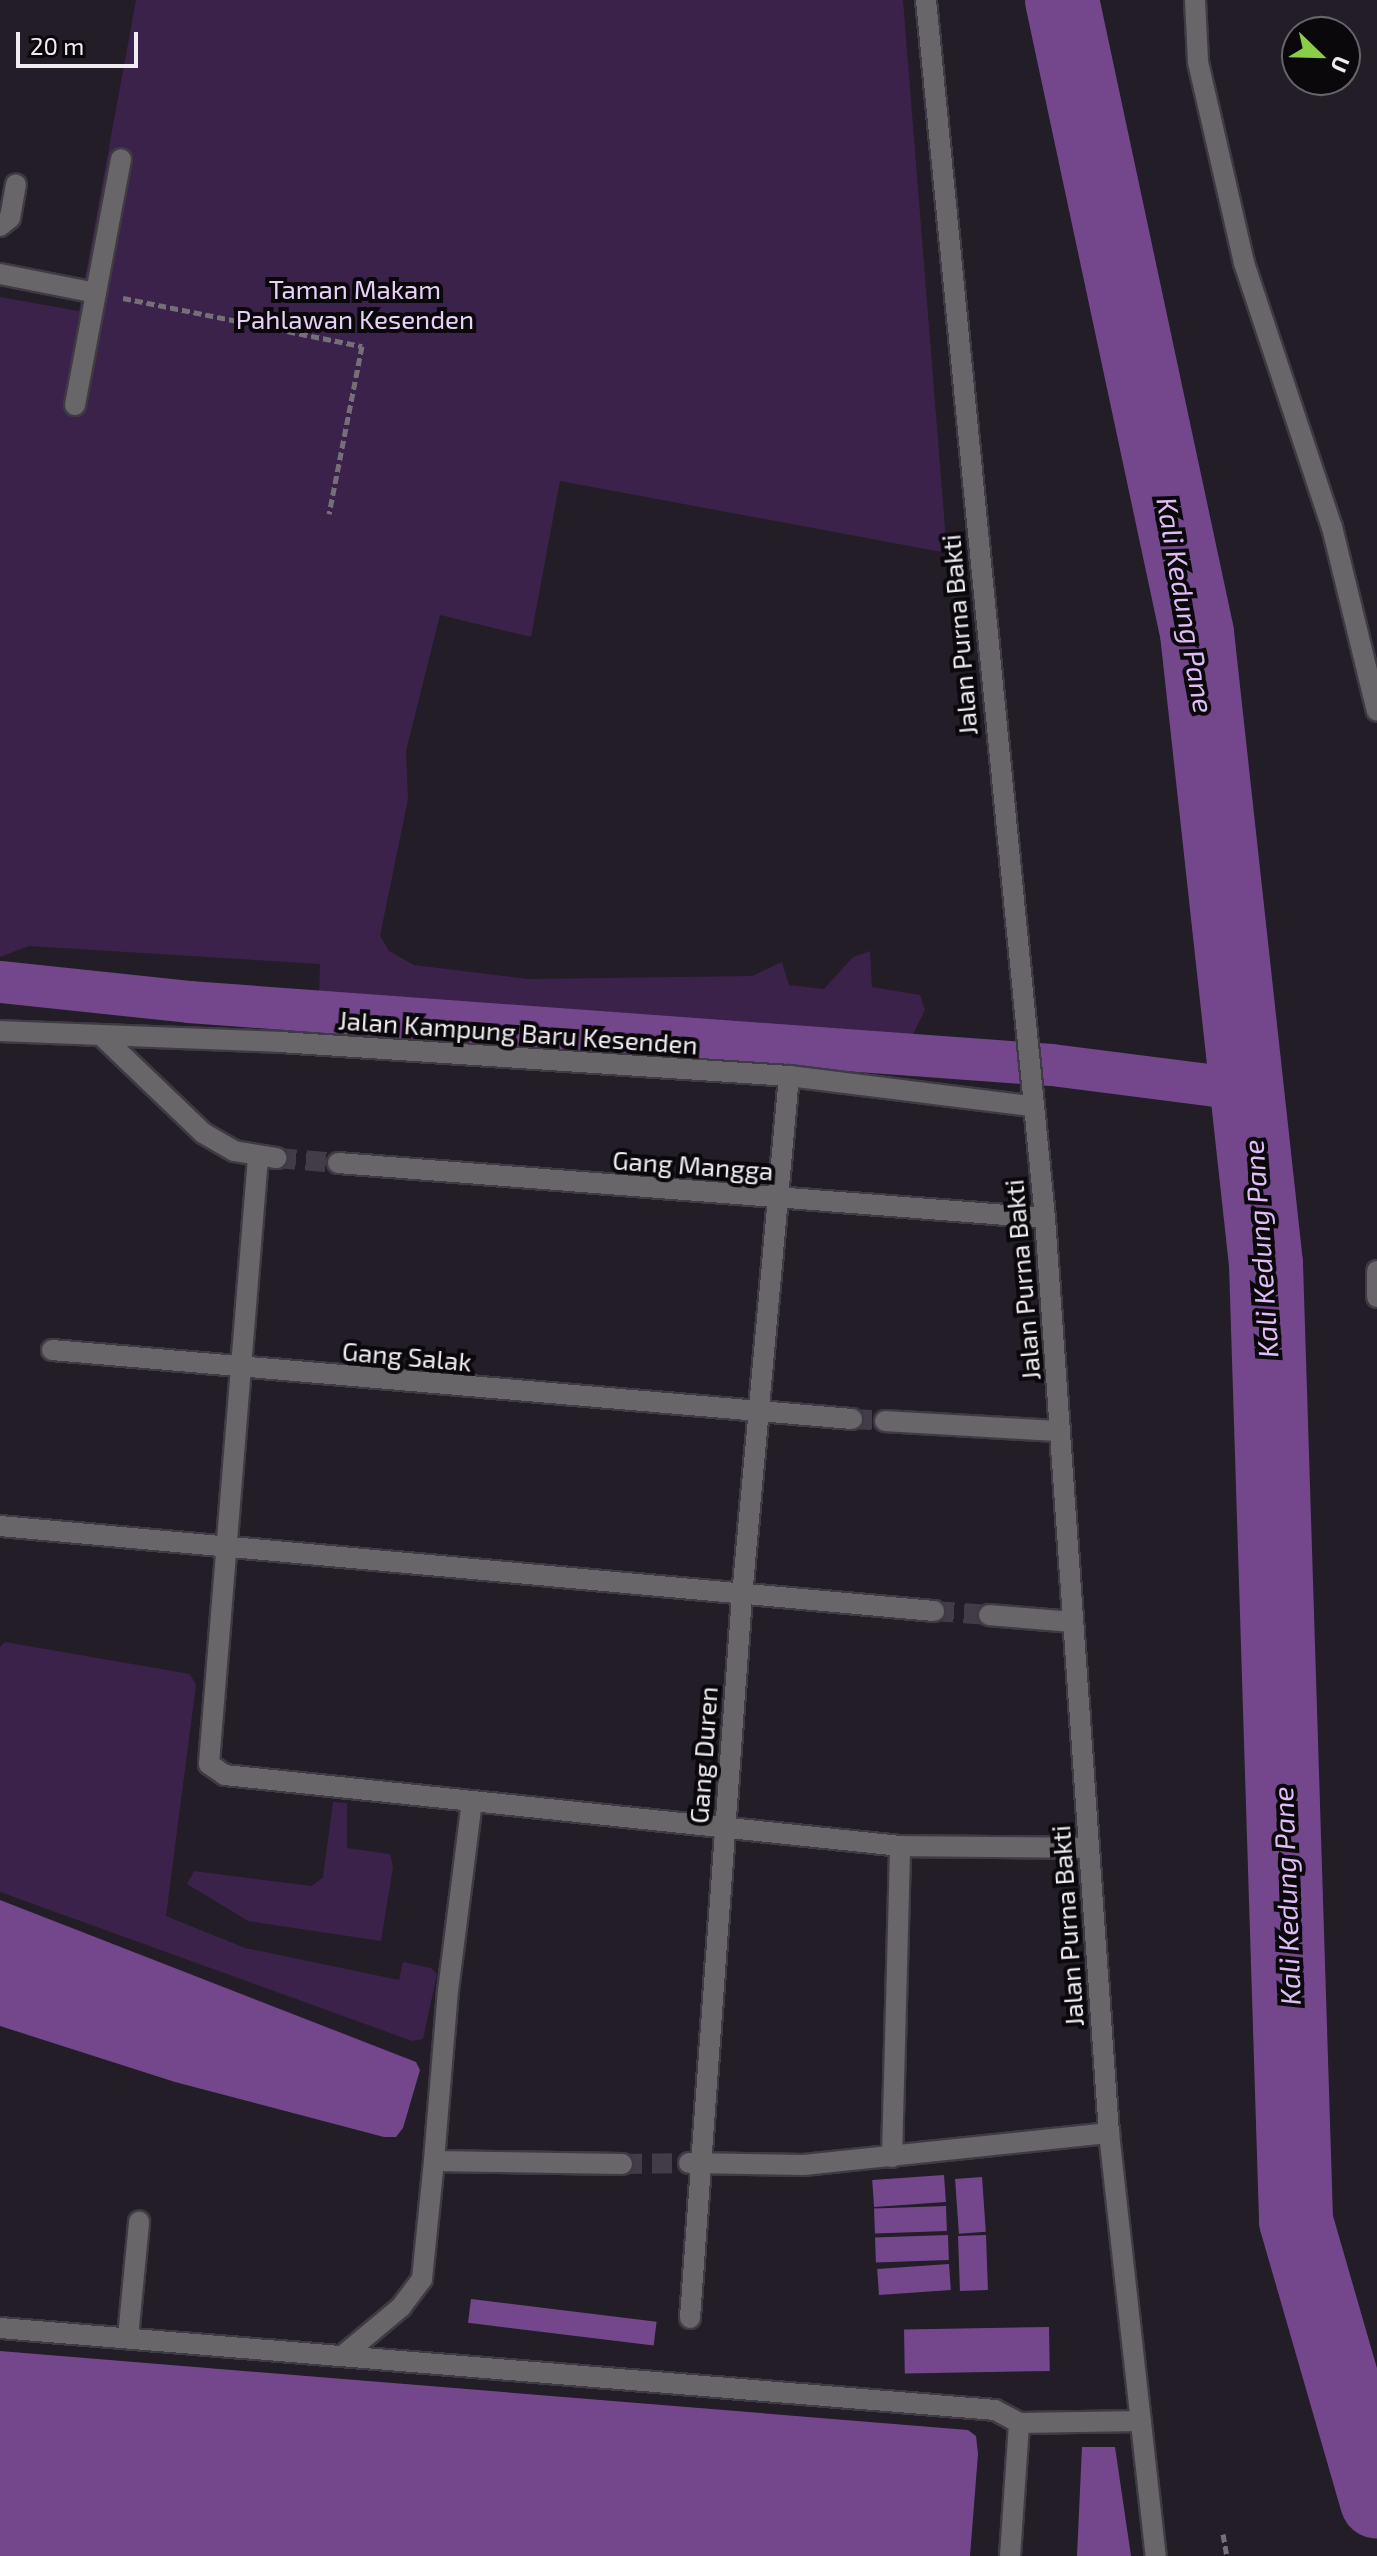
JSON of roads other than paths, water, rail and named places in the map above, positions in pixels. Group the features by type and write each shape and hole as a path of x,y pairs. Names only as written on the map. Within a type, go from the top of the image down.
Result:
{"street":[{"name":"Jalan Purna Bakti","path":"926,0 1031,1106 1045,1218 1109,2133 1156,2556"},
{"path":"1195,0 1198,62 1241,249 1332,527 1377,711"},
{"path":"75,405 88,292 121,159"},
{"path":"0,226 10,218 16,185"},
{"path":"0,274 88,292"},
{"name":"Jalan Kampung Baru Kesenden","path":"0,1031 104,1038 280,1042 789,1076 1031,1106"},
{"path":"104,1038 190,1124 234,1151 267,1158 241,1365 224,1550 206,1756 213,1768 225,1775 900,1846 1088,1848"},
{"name":"Gang Duren","path":"690,2318 693,2163 789,1076"},
{"name":"Gang Mangga","path":"338,1163 1045,1218"},
{"path":"1377,1271 1377,1297"},
{"name":"Gang Salak","path":"52,1350 757,1414 852,1419"},
{"path":"885,1421 1060,1431"},
{"path":"0,1526 224,1550 934,1611"},
{"path":"989,1615 1072,1622"},
{"path":"346,2353 401,2307 422,2279 448,1990 472,1801"},
{"path":"892,2157 900,1846"},
{"path":"693,2163 804,2165 1109,2133"},
{"path":"434,2161 622,2164"},
{"path":"128,2337 139,2222"},
{"path":"0,2328 346,2353 995,2410 1019,2423 1141,2421"},
{"path":"1010,2556 1019,2423"}],"waterway":[{"name":"Kali Kedung Pane","path":"1062,0 1197,633 1266,1264 1296,2221 1377,2502"},
{"path":"0,982 189,1002 1052,1065 1246,1090"}],"tunnel":[{"path":"276,1158 338,1163"},
{"path":"852,1419 885,1421"},
{"path":"934,1611 989,1615"},
{"path":"622,2164 689,2163"}],"park label":[{"name":"Taman Makam Pahlawan Kesenden","path":"355,304"}]}
